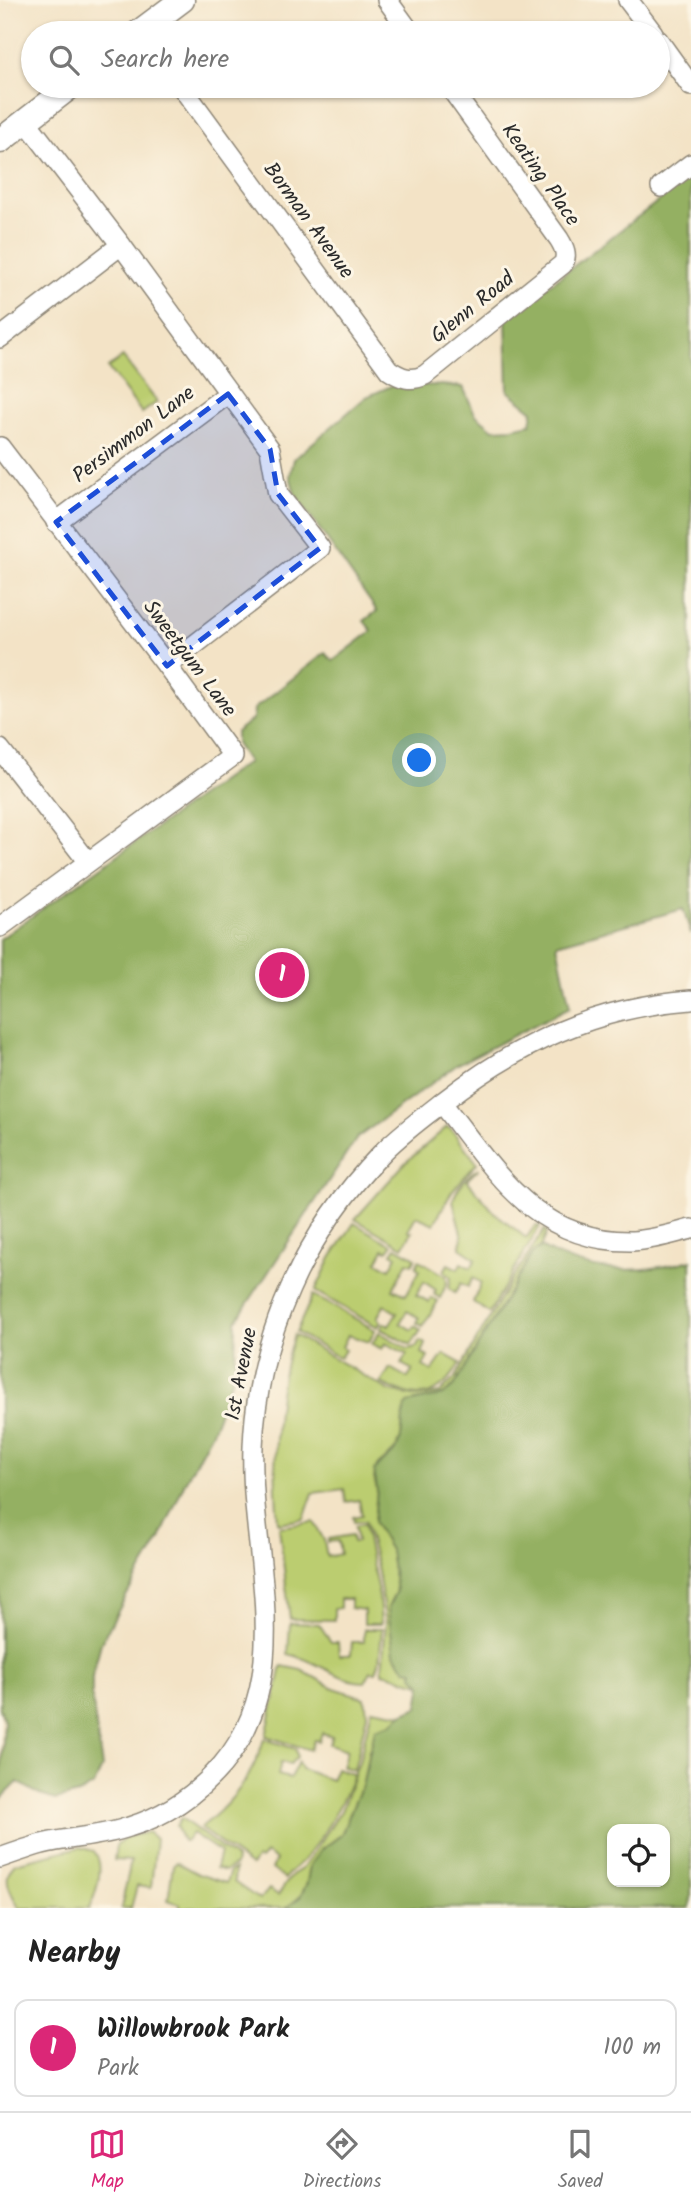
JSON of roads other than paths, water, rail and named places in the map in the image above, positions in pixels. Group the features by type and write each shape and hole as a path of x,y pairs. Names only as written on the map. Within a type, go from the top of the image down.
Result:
{"street":[{"path":"155,21 182,0"},
{"path":"387,0 402,21"},
{"path":"628,0 644,21"},
{"path":"670,57 691,86"},
{"path":"0,141 56,98"},
{"name":"Borman Avenue","path":"190,98 389,370 402,379"},
{"name":"Keating Place","path":"458,98 559,239 565,259"},
{"name":"Persimmon Lane","path":"26,121 121,245 228,394 56,522"},
{"path":"661,187 691,164"},
{"path":"0,338 121,245"},
{"name":"Glenn Road","path":"402,379 415,379 425,375 563,264 565,259"},
{"path":"167,666 320,548 278,494 270,449 228,394"},
{"name":"Sweetgum Lane","path":"0,447 233,756 88,862"},
{"path":"0,749 88,862 0,927"},
{"name":"1st Avenue","path":"0,1858 41,1844 128,1828 158,1816 182,1802 205,1783 224,1763 240,1738 253,1712 265,1657 266,1629 252,1471 256,1406 263,1367 275,1324 291,1284 330,1215 356,1181 383,1152 478,1075 544,1037 626,1009 691,1000"},
{"path":"442,1103 506,1184 527,1206 547,1220 587,1236 609,1240 635,1241 691,1229"}],"place":[{"name":"Willowbrook Park","path":"282,975"}]}
